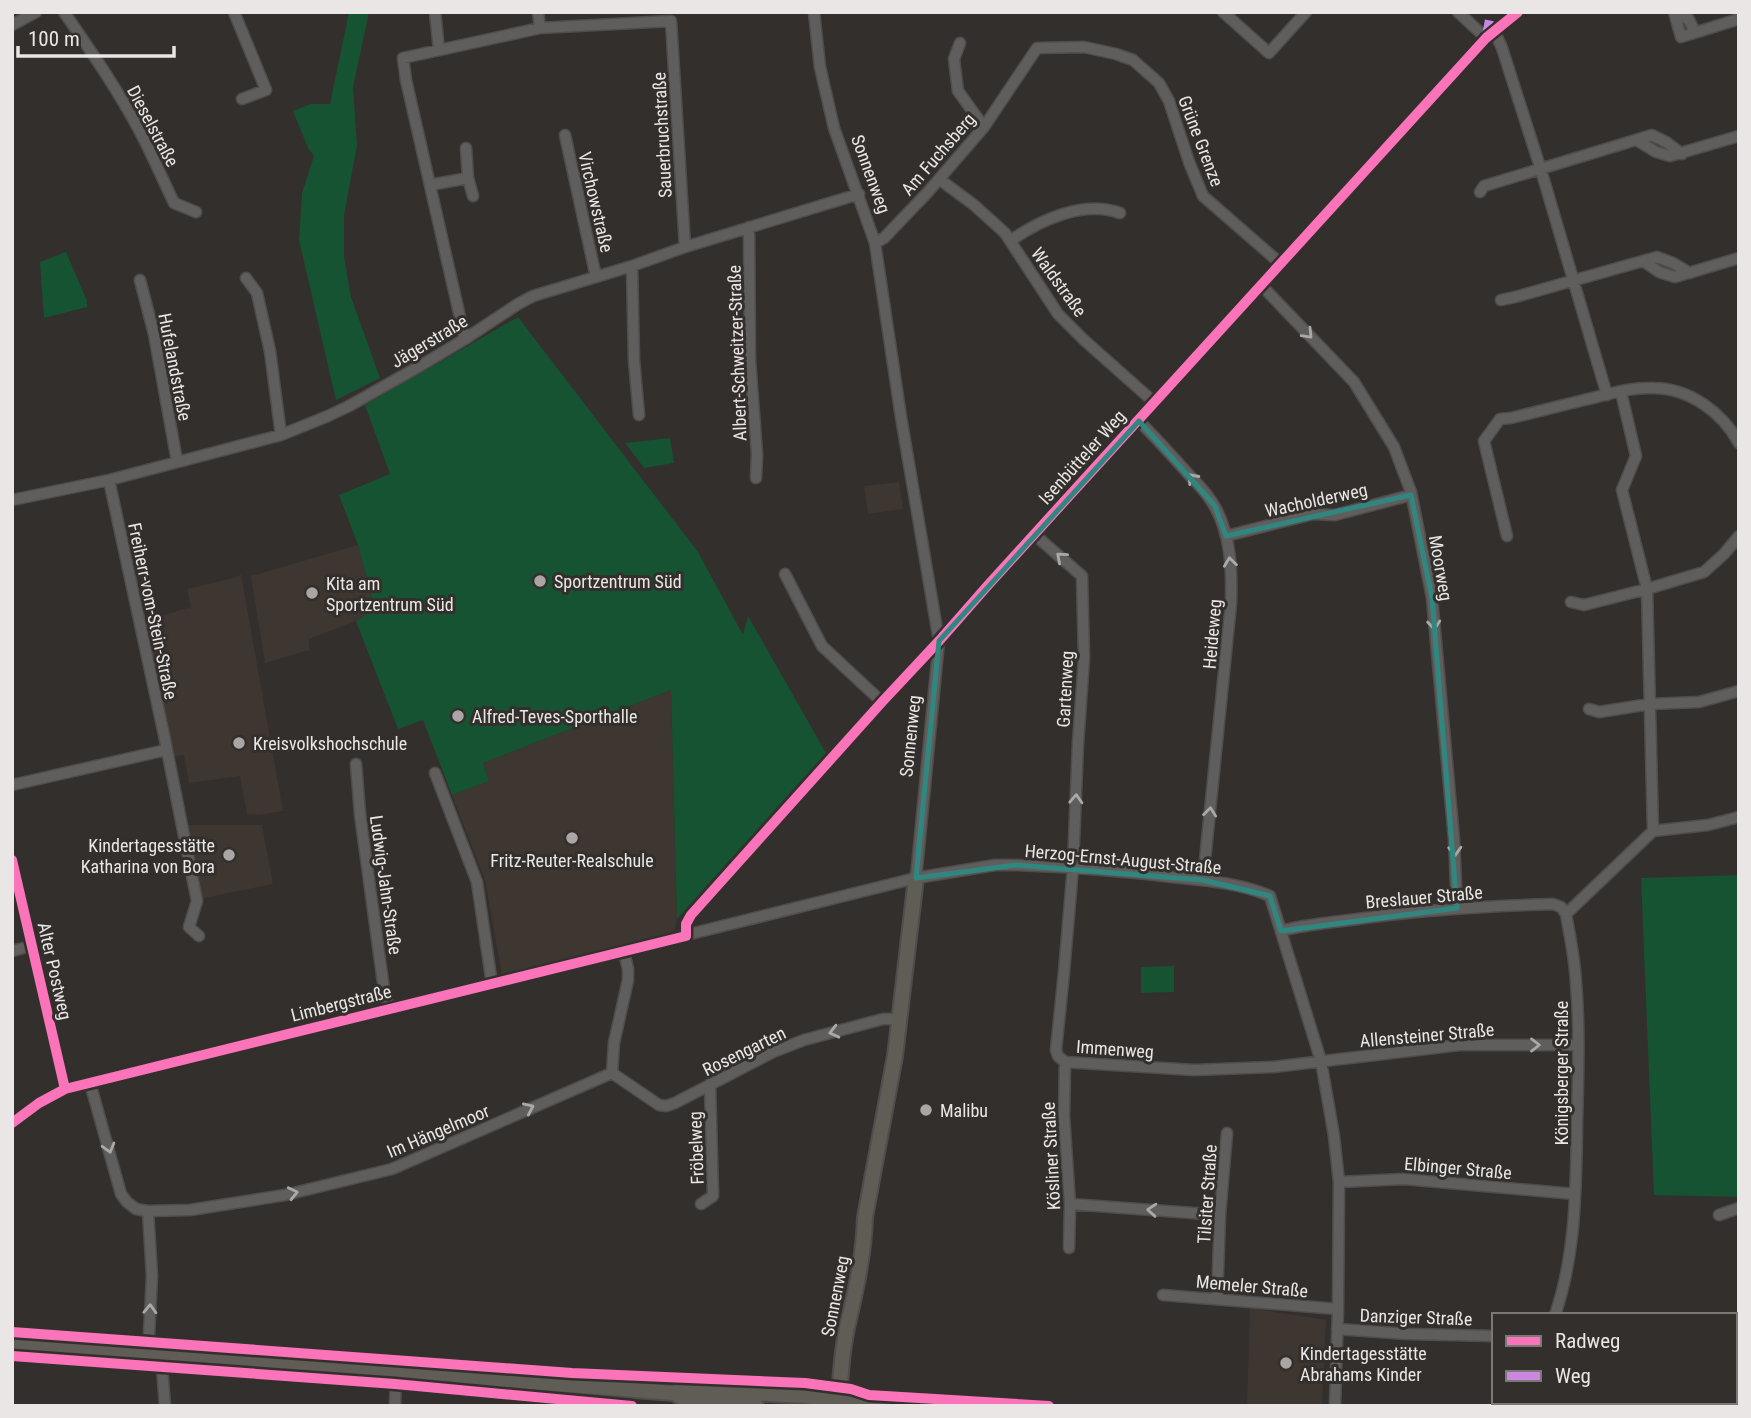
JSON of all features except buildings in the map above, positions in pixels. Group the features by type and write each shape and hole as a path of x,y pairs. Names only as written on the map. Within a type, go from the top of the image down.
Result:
{"street":[{"path":"12,25 36,12"},
{"name":"Dieselstraße","path":"64,12 132,116 174,203 196,212"},
{"path":"234,12 266,90 242,99"},
{"path":"435,12 439,50"},
{"path":"538,12 540,28"},
{"name":"Sonnenweg","path":"814,12 820,67 834,128 875,243 939,641 901,1019 865,1217 864,1244 854,1304 834,1400"},
{"path":"1223,12 1269,53 1307,12"},
{"path":"1458,12 1486,38"},
{"name":"Isenbütteler Weg","path":"686,936 686,924 691,915 882,702 1486,38 1518,12"},
{"path":"1674,14 1681,37 1739,19"},
{"name":"Sauerbruchstraße","path":"465,339 403,58 540,28 671,17 685,247"},
{"path":"1494,30 1541,170 1607,395"},
{"path":"960,43 954,59 958,90 984,127"},
{"name":"Grüne Grenze","path":"1016,78 1037,48 1084,47 1133,60 1159,83 1169,101 1203,196 1280,263"},
{"name":"Am Fuchsberg","path":"875,243 884,238 984,127 1016,78"},
{"name":"Virchowstraße","path":"565,135 596,277"},
{"path":"1480,192 1484,187 1652,135 1682,154 1739,136"},
{"path":"466,148 468,178 473,196"},
{"path":"430,185 468,178"},
{"name":"Waldstraße","path":"939,179 1005,233 1058,314 1155,403"},
{"name":"Jägerstraße","path":"12,500 109,480 281,435 339,411 420,366 533,296 859,194"},
{"path":"1010,240 1029,228 1072,211 1095,208 1120,213"},
{"name":"Albert-Schweitzer-Straße","path":"749,227 750,359 757,454 756,478"},
{"path":"1501,299 1657,257 1690,273 1739,258"},
{"path":"632,266 634,360 639,415"},
{"path":"246,278 257,293 270,351 281,435"},
{"name":"Hufelandstraße","path":"140,280 154,334 177,461"},
{"name":"Moorweg","path":"1261,285 1354,382 1394,447 1411,495 1432,597 1454,839 1457,908"},
{"path":"1507,536 1484,441 1500,419 1621,392 1653,388 1671,390 1707,406 1724,421 1739,443"},
{"path":"1621,392 1636,456 1622,490 1647,589 1653,831"},
{"name":"Heideweg","path":"1139,421 1215,506 1226,536 1232,578 1203,880"},
{"name":"Freiherr-vom-Stein-Straße","path":"109,480 197,901 188,927 199,936"},
{"name":"Wacholderweg","path":"1226,536 1313,514 1335,515 1411,495"},
{"name":"Gartenweg","path":"1035,535 1082,576 1084,658 1073,867"},
{"path":"1571,602 1584,605 1704,572 1739,536"},
{"path":"785,574 822,646 882,702"},
{"path":"1590,709 1600,712 1650,704 1699,702 1739,691"},
{"path":"12,785 166,750"},
{"name":"Ludwig-Jahn-Straße","path":"356,764 360,814 389,1010"},
{"path":"435,773 477,882 492,984"},
{"path":"1566,914 1653,831 1708,825 1739,817"},
{"name":"Alter Postweg","path":"12,860 65,1089"},
{"name":"Herzog-Ernst-August-Straße","path":"916,878 995,865 1073,867 1203,880 1254,889 1270,896 1321,1061 1334,1136 1339,1182 1335,1406"},
{"name":"Immenweg","path":"1073,867 1056,1050 1065,1062 1194,1070 1273,1067 1321,1061"},
{"name":"Limbergstraße","path":"12,1123 39,1103 65,1089 916,878"},
{"name":"Breslauer Straße","path":"1281,931 1368,917 1457,908 1553,904 1561,907 1566,914"},
{"name":"Königsberger Straße","path":"1556,1313 1569,1262 1575,1195 1578,1045 1576,982 1566,914"},
{"path":"12,951 31,946"},
{"path":"612,1073 614,1043 628,979 624,952"},
{"name":"Rosengarten","path":"612,1073 659,1105 666,1105 675,1103 773,1052 804,1040 883,1019 901,1019"},
{"name":"Allensteiner Straße","path":"1321,1061 1460,1045 1578,1045"},
{"name":"Kösliner Straße","path":"1065,1062 1064,1116 1070,1204 1069,1248"},
{"name":"Im Hängelmoor","path":"148,1211 190,1210 240,1203 392,1170 612,1073"},
{"path":"90,1083 121,1194 135,1209 148,1211 153,1350 165,1406"},
{"name":"Fröbelweg","path":"701,1204 713,1196 710,1084"},
{"name":"Tilsiter Straße","path":"1217,1299 1220,1214 1227,1133"},
{"name":"Elbinger Straße","path":"1339,1182 1404,1178 1575,1195"},
{"path":"1070,1204 1220,1214"},
{"path":"1719,1215 1739,1209"},
{"name":"Memeler Straße","path":"1163,1295 1338,1310"},
{"name":"Danziger Straße","path":"1338,1329 1492,1336"},
{"path":"12,1344 153,1350 674,1393 684,1389 762,1393 883,1406"},
{"path":"395,1406 396,1372"},
{"path":"674,1393 684,1399 756,1406"}],"highlighted area":[{"path":"1139,421 1215,506 1226,536 1411,495 1432,598 1457,908 1281,931 1270,896 1203,880 1016,865 916,878 939,641"}],"shaded area":[{"path":"899,482 903,509 868,514 864,486"},
{"name":"Kita am Sportzentrum Süd","path":"358,545 375,610 356,621 309,639 309,650 265,663 251,576"},
{"path":"241,574 283,811 259,815 247,814 240,776 189,783 184,755 173,757 144,621 191,607 187,589"},
{"name":"Fritz-Reuter-Realschule","path":"671,690 677,919 674,931 502,975 485,880 452,795 489,781 483,763"},
{"name":"Kindertagesstätte Katharina von Bora","path":"184,825 262,825 273,884 199,899"},
{"name":"Kindertagesstätte Abrahams Kinder","path":"1250,1308 1326,1320 1322,1406 1247,1406"}],"green space":[{"path":"349,12 369,12 353,87 357,145 344,215 344,257 351,297 380,378 336,400 299,240 302,193 314,156 293,111 311,104 330,104"},
{"path":"66,252 87,301 87,307 44,318 40,262"},
{"name":"Sportzentrum Süd","path":"518,317 698,552 743,635 748,616 826,753 677,919 671,690 483,763 489,781 452,795 423,720 398,729 356,621 375,609 358,545 339,495 390,474 365,405"},
{"path":"670,438 674,463 644,468 625,443"},
{"path":"1739,875 1739,1197 1654,1195 1641,878"},
{"path":"1174,966 1174,992 1141,993 1141,967"}],"marked path":[{"path":"1486,38 1491,12"}],"cycle path":[{"path":"12,1123 39,1103 65,1089 686,936 686,924 691,915 882,702 1486,38 1518,12"},
{"path":"12,860 65,1089"},
{"path":"12,1332 572,1373 805,1383 851,1389 869,1395 1049,1406"},
{"path":"12,1356 395,1384 632,1406"}],"place":[{"name":"Sportzentrum Süd","path":"540,581"},
{"name":"Kita am Sportzentrum Süd","path":"312,593"},
{"name":"Alfred-Teves-Sporthalle","path":"458,716"},
{"name":"Kreisvolkshochschule","path":"239,743"},
{"name":"Fritz-Reuter-Realschule","path":"572,838"},
{"name":"Kindertagesstätte Katharina von Bora","path":"229,855"},
{"name":"Malibu","path":"926,1110"},
{"name":"Kindertagesstätte Abrahams Kinder","path":"1286,1363"}]}
